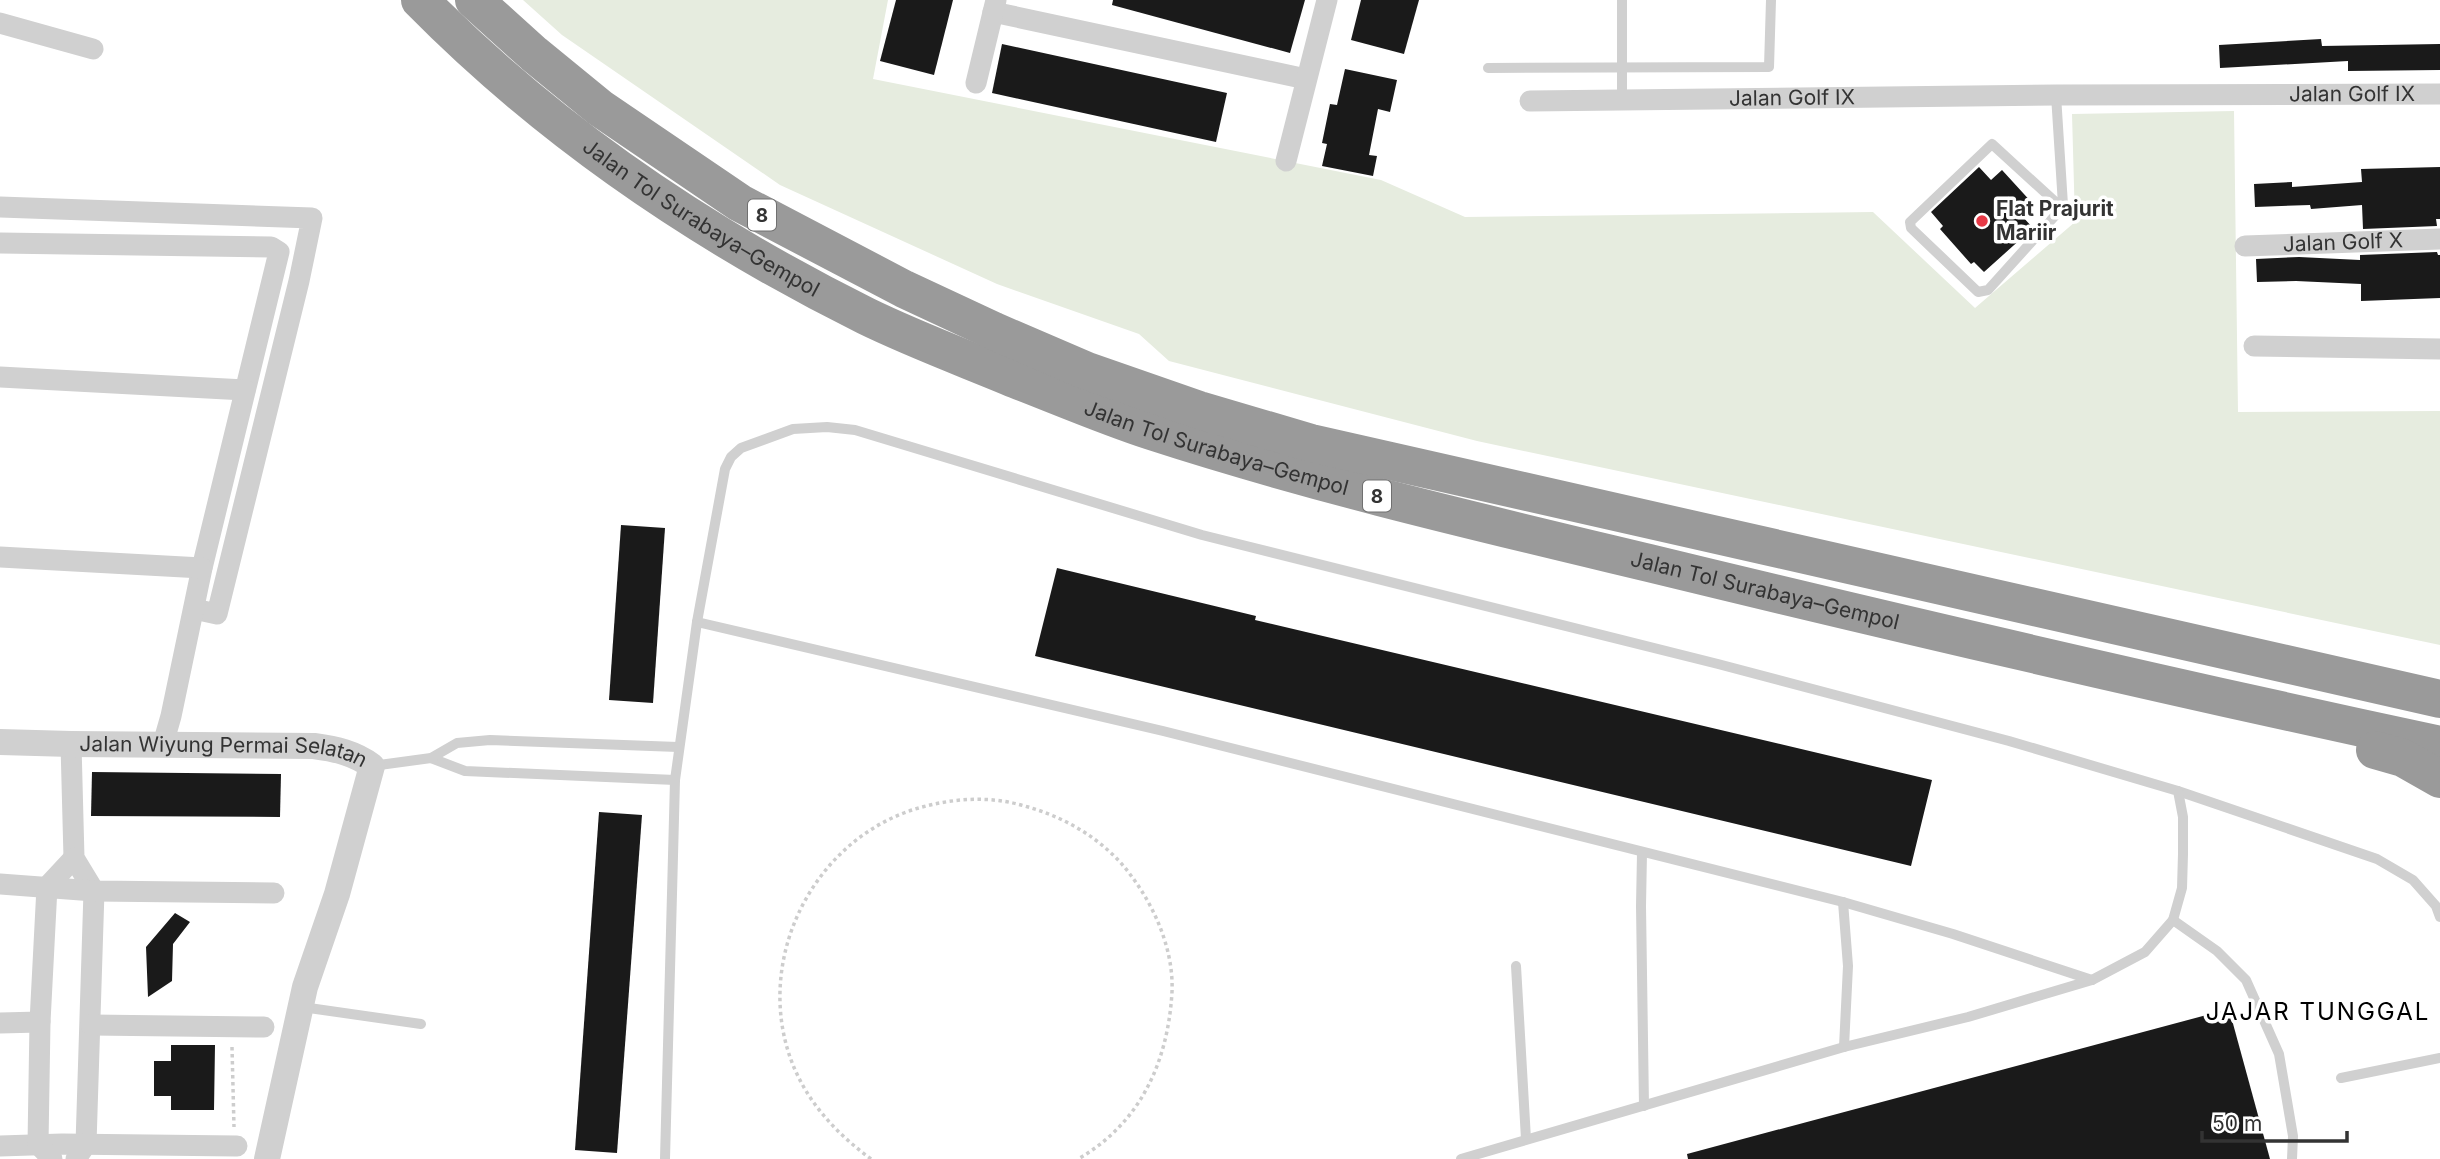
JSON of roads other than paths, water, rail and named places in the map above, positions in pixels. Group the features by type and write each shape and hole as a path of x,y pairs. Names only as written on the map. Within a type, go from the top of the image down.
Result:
{"highway":[{"name":"Jalan Tol Surabaya–Gempol","path":"420,0 457,37 610,162 719,236 868,317 920,341 1090,409 1253,463 1392,500 2175,688 2440,745"},
{"name":"Jalan Tol Surabaya–Gempol","path":"474,0 600,108 740,203 904,289 1087,371 1199,410 1311,443 2440,699"},
{"path":"2256,658 2440,692"},
{"path":"2175,688 2403,758 2440,779"}],"street":[{"path":"1286,161 1326,0"},
{"path":"976,83 995,6 1306,79"},
{"path":"0,23 93,49"},
{"name":"Jalan Golf IX","path":"1530,101 2440,94"},
{"path":"0,207 312,218 217,614 194,609"},
{"name":"Jalan Golf X","path":"2245,246 2440,239"},
{"path":"0,243 274,247 279,255 202,568 163,744"},
{"path":"2254,346 2440,349"},
{"path":"0,377 245,390"},
{"path":"0,557 202,568"},
{"name":"Jalan Wiyung Permai Selatan","path":"0,742 314,746 342,750 372,766 337,894 305,988 267,1159"},
{"path":"71,744 74,858 94,891 91,1025 81,1152"},
{"path":"45,1152 40,1022 47,887 74,858"},
{"path":"0,884 94,891 274,893"},
{"path":"0,1023 40,1022"},
{"path":"91,1025 264,1027"},
{"path":"0,1146 45,1152 236,1146"}],"lane":[{"path":"1622,0 1622,100"},
{"path":"1488,68 1769,67 1771,0"},
{"path":"2056,95 2064,203 2062,208 1988,290 1978,292 1911,228 1910,222 1992,144 2062,208"},
{"path":"665,1159 675,780 697,622 725,469 731,457 741,448 793,429 827,427 855,430 1202,535 1837,695 2009,741 2178,791 2377,859 2413,880 2436,906 2440,917"},
{"path":"697,622 1163,731 1843,902 1953,934 2092,980"},
{"path":"372,766 430,758 457,743 490,740 678,747"},
{"path":"430,758 465,771 675,780"},
{"path":"1461,1159 1844,1047 1968,1017 2092,980 2145,952 2173,920 2182,888 2183,817 2178,791"},
{"path":"1642,853 1644,1106"},
{"path":"1843,902 1848,965 1844,1047"},
{"path":"2173,920 2217,951 2246,980 2279,1054 2293,1136 2292,1159"},
{"path":"1516,966 1526,1139"},
{"path":"302,1007 421,1024"},
{"path":"2341,1078 2440,1058"}],"place":[{"name":"Flat Prajurit Mariir","path":"1982,221"}],"district":[{"name":"JAJAR TUNGGAL","path":"2318,1012"}]}
